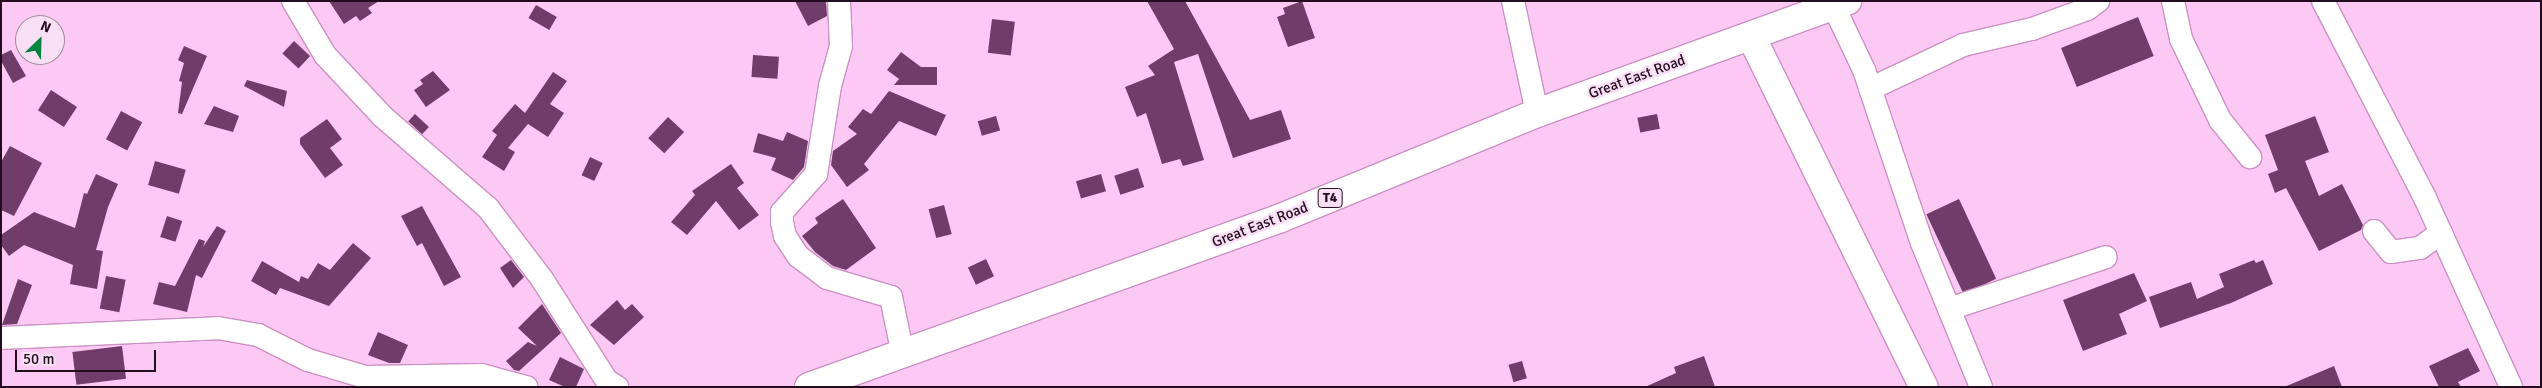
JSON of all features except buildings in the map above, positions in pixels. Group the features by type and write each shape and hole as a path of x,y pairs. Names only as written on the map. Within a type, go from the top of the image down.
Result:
{"main road":[{"name":"Great East Road","path":"809,387 903,355 1281,218 1537,113 1841,4"},
{"path":"1751,36 1924,387"}],"street":[{"path":"293,1 325,55 382,116 488,208 542,279 609,385"},
{"path":"839,1 841,46 830,86 816,174 782,212 782,222 785,236 798,256 827,278 891,297 903,355"},
{"path":"1513,1 1537,113"},
{"path":"1870,89 1963,45 2032,29 2088,9 2098,1"},
{"path":"2173,1 2181,39 2220,120 2250,157"},
{"path":"2323,1 2441,232 2511,387"},
{"path":"1841,4 1922,243 1949,309 1976,385"},
{"path":"2374,231 2391,252 2420,248 2441,232"},
{"path":"1949,309 2106,257"},
{"path":"1,338 218,328 258,335 308,360 365,376 481,375 526,387"}]}
